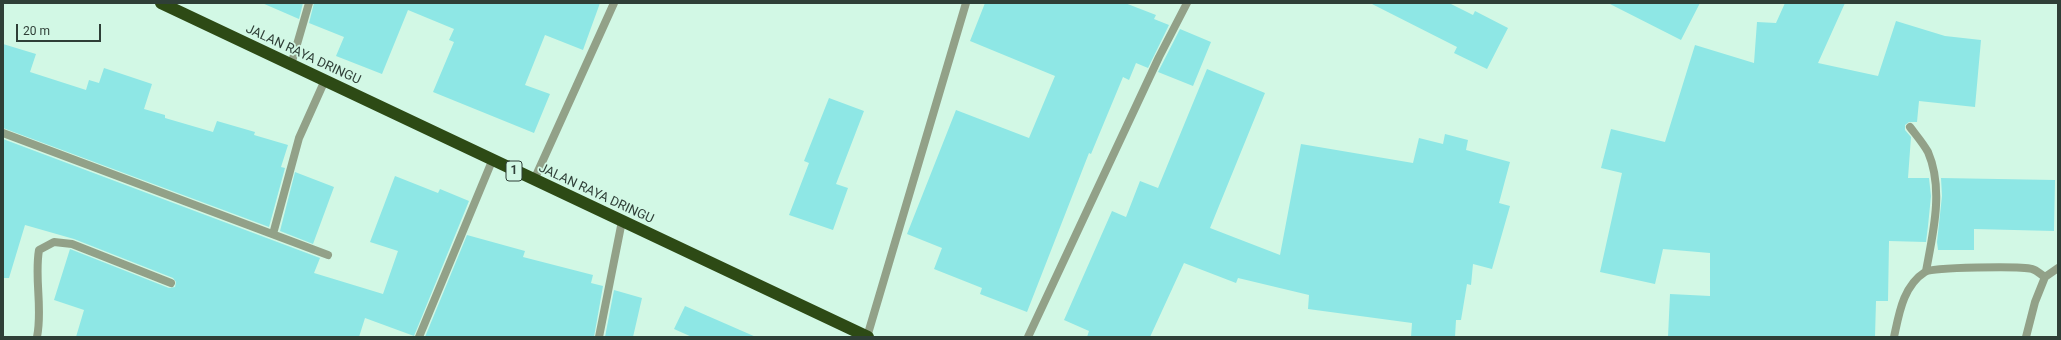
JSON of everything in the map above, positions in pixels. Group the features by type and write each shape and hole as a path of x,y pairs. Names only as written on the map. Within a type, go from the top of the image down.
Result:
{"highway":[{"name":"JALAN RAYA DRINGU","path":"161,3 492,161 867,337"}],"street":[{"path":"292,65 309,3"},
{"path":"534,180 614,3"},
{"path":"867,337 966,3"},
{"path":"1028,337 1159,57 1187,3"},
{"path":"273,234 299,138 325,80"},
{"path":"1894,337 1902,304 1912,284 1926,271 1936,214 1936,187 1928,154 1910,127"},
{"path":"3,133 328,255"},
{"path":"418,337 492,161"},
{"path":"599,337 622,221"},
{"path":"38,337 40,300 36,268 39,250 54,242 72,244 171,283"},
{"path":"1926,271 2006,266 2033,269 2045,277"},
{"path":"2026,337 2035,302 2045,277 2058,268"}],"building":[{"path":"262,3 303,3 299,19"},
{"path":"314,3 600,3 583,50 545,35 525,85 550,94 534,133 433,92 454,42 449,40 454,29 408,10 382,74 336,56 344,37 309,23"},
{"path":"985,3 1125,3 1156,15 1154,19 1169,25 1148,68 1136,63 1129,80 1123,77 1091,154 1089,153 1027,312 980,294 982,288 934,269 942,248 907,234 956,110 1029,138 1055,76 970,41"},
{"path":"1370,3 1449,3 1473,15 1475,11 1508,28 1487,69 1454,53 1457,47"},
{"path":"1608,3 1700,3 1681,40"},
{"path":"1785,3 1845,3 1818,63 1878,76 1896,21 1945,36 1981,40 1975,107 1919,101 1917,122 1909,122 1905,125 1905,130 1911,137 1908,178 1929,178 1931,196 1926,242 1889,241 1888,301 1876,301 1875,337 1668,337 1670,294 1710,296 1710,253 1663,249 1655,284 1600,272 1622,173 1601,168 1611,129 1665,142 1695,45 1754,63 1757,22 1776,23"},
{"path":"1180,29 1211,42 1193,86 1158,72"},
{"path":"3,44 36,54 30,72 86,90 89,80 99,83 104,68 152,84 144,109 165,115 165,118 213,132 217,121 255,132 254,135 288,145 281,167 285,168 269,227 3,128"},
{"path":"1207,69 1265,93 1210,228 1280,255 1301,144 1413,163 1419,138 1443,144 1445,134 1468,140 1466,150 1510,162 1499,203 1510,206 1492,269 1473,264 1471,285 1467,284 1461,320 1456,320 1455,337 1411,337 1412,323 1308,309 1309,295 1238,278 1236,283 1184,263 1150,337 1087,337 1089,331 1064,320 1112,211 1126,217 1140,181 1158,188"},
{"path":"829,98 864,111 836,184 848,188 833,230 789,215 809,163 804,161"},
{"path":"3,139 320,258 314,273 383,294 398,251 370,242 395,176 438,193 440,189 469,201 414,336 365,318 359,337 76,337 84,310 54,300 70,249 169,288 175,287 176,282 173,278 74,239 25,225 9,278 3,278"},
{"path":"295,172 334,187 313,244 280,231"},
{"path":"1941,178 2055,180 2054,231 1974,229 1974,250 1938,250 1937,242 1942,196"},
{"path":"467,235 525,251 523,257 593,275 591,283 603,286 594,337 425,337"},
{"path":"614,290 642,298 633,337 605,337"},
{"path":"685,306 756,337 692,337 674,329"}]}
